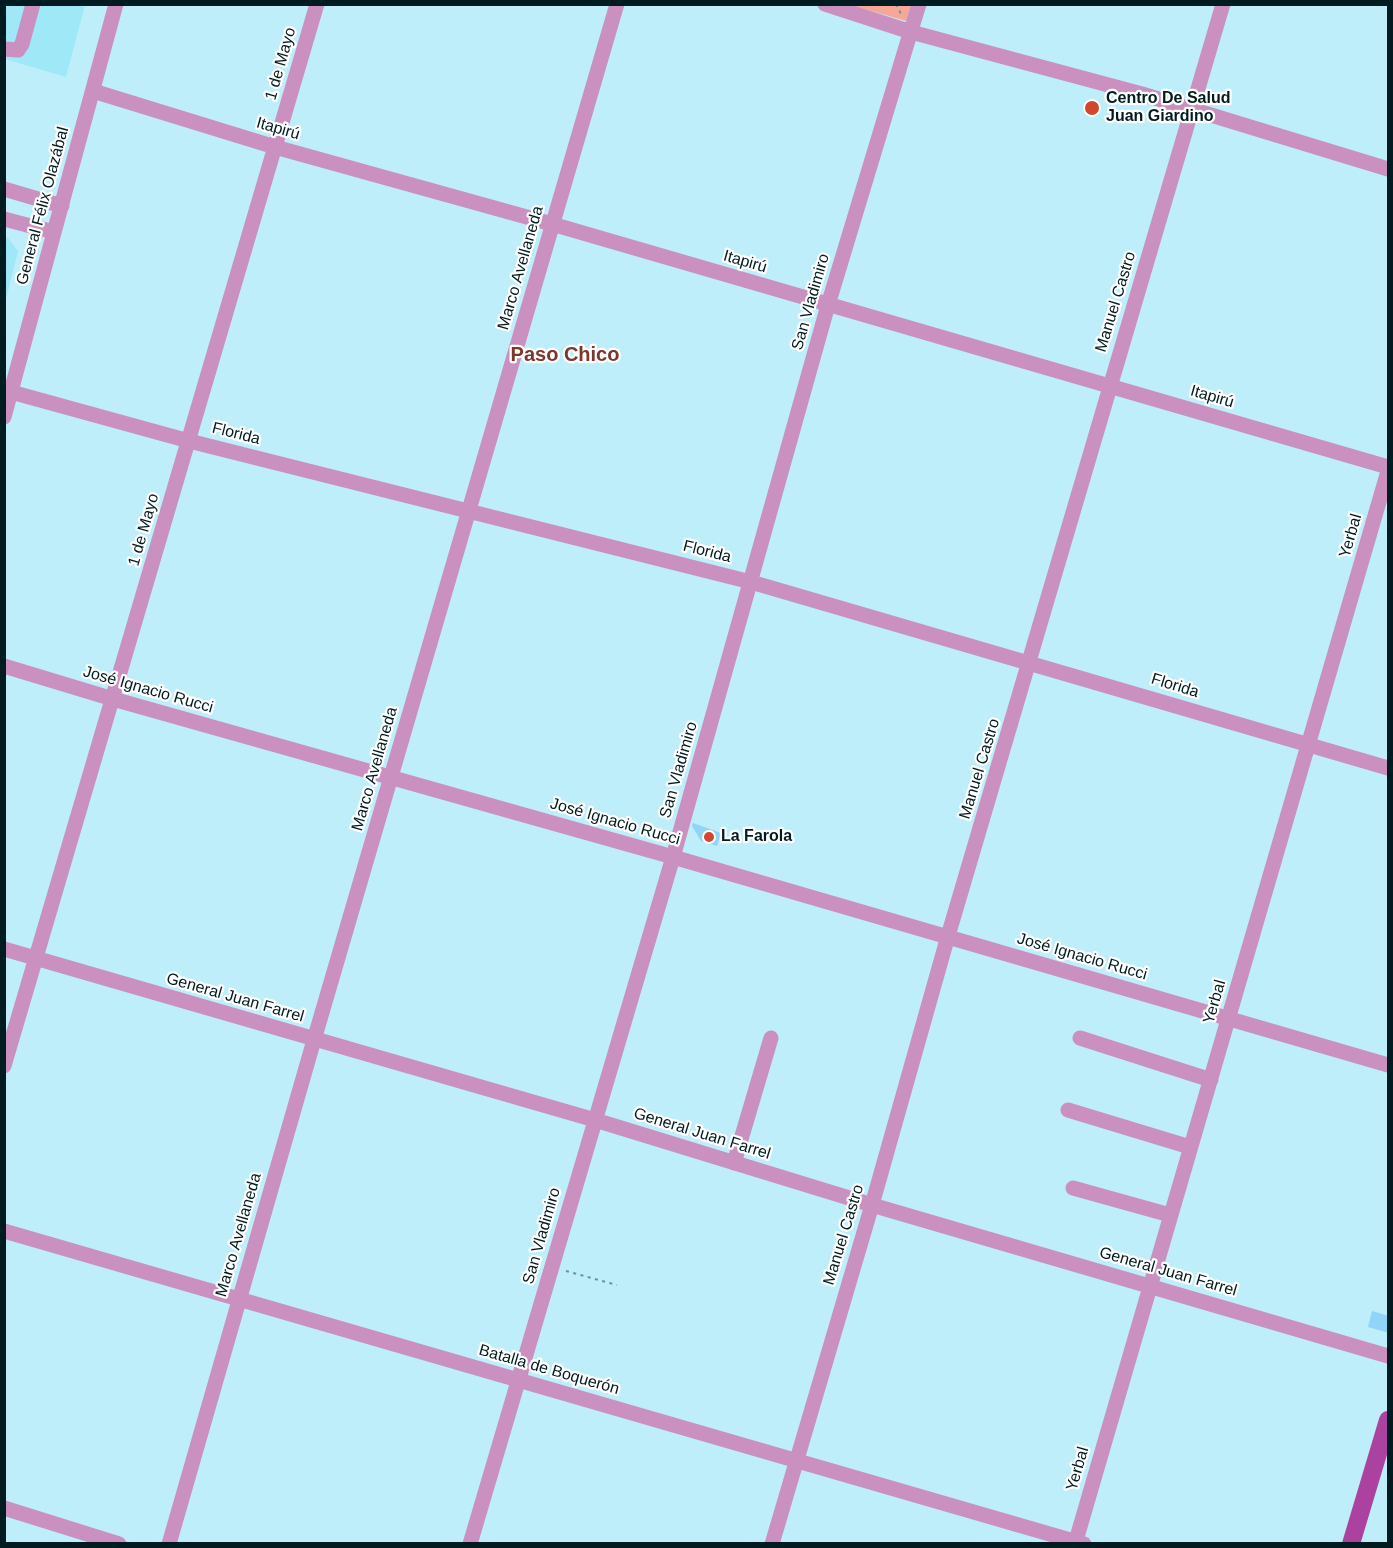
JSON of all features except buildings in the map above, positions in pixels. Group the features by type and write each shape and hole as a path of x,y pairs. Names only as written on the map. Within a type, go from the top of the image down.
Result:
{"main road":[{"path":"1352,1544 1389,1420"}],"street":[{"path":"4,49 18,50 22,44 33,4"},
{"name":"General Félix Olazábal","path":"4,417 116,4"},
{"name":"1 de Mayo","path":"4,1066 317,4"},
{"name":"Marco Avellaneda","path":"169,1544 616,4"},
{"path":"825,4 911,32 1142,94 1389,169"},
{"name":"San Vladimiro","path":"470,1544 673,857 828,305 919,4"},
{"name":"Manuel Castro","path":"772,1544 948,936 1031,662 1223,4"},
{"name":"Itapirú","path":"93,92 275,147 552,224 1389,467"},
{"path":"4,189 62,206"},
{"path":"4,219 54,232"},
{"name":"Florida","path":"11,393 189,441 751,582 1389,768"},
{"name":"Yerbal","path":"1078,1543 1170,1215 1389,471"},
{"name":"José Ignacio Rucci","path":"4,666 948,936 1389,1065"},
{"name":"General Juan Farrel","path":"4,949 595,1120 872,1205 1389,1356"},
{"path":"734,1163 771,1038"},
{"path":"1080,1038 1210,1080"},
{"path":"1068,1110 1190,1147"},
{"path":"1074,1188 1170,1215"},
{"name":"Batalla de Boquerón","path":"4,1231 518,1381 796,1459 1078,1543"},
{"path":"4,1508 95,1540 119,1544"}],"path":[{"path":"552,1267 617,1285"}],"shaded area":[{"path":"4,5 85,5 66,77 5,59"},
{"path":"851,5 911,5 906,21"},
{"path":"5,237 18,251 5,303"}],"place":[{"name":"Centro De Salud Juan Giardino","path":"1092,108"},
{"name":"La Farola","path":"709,837"}],"district":[{"name":"Paso Chico","path":"565,355"}]}
